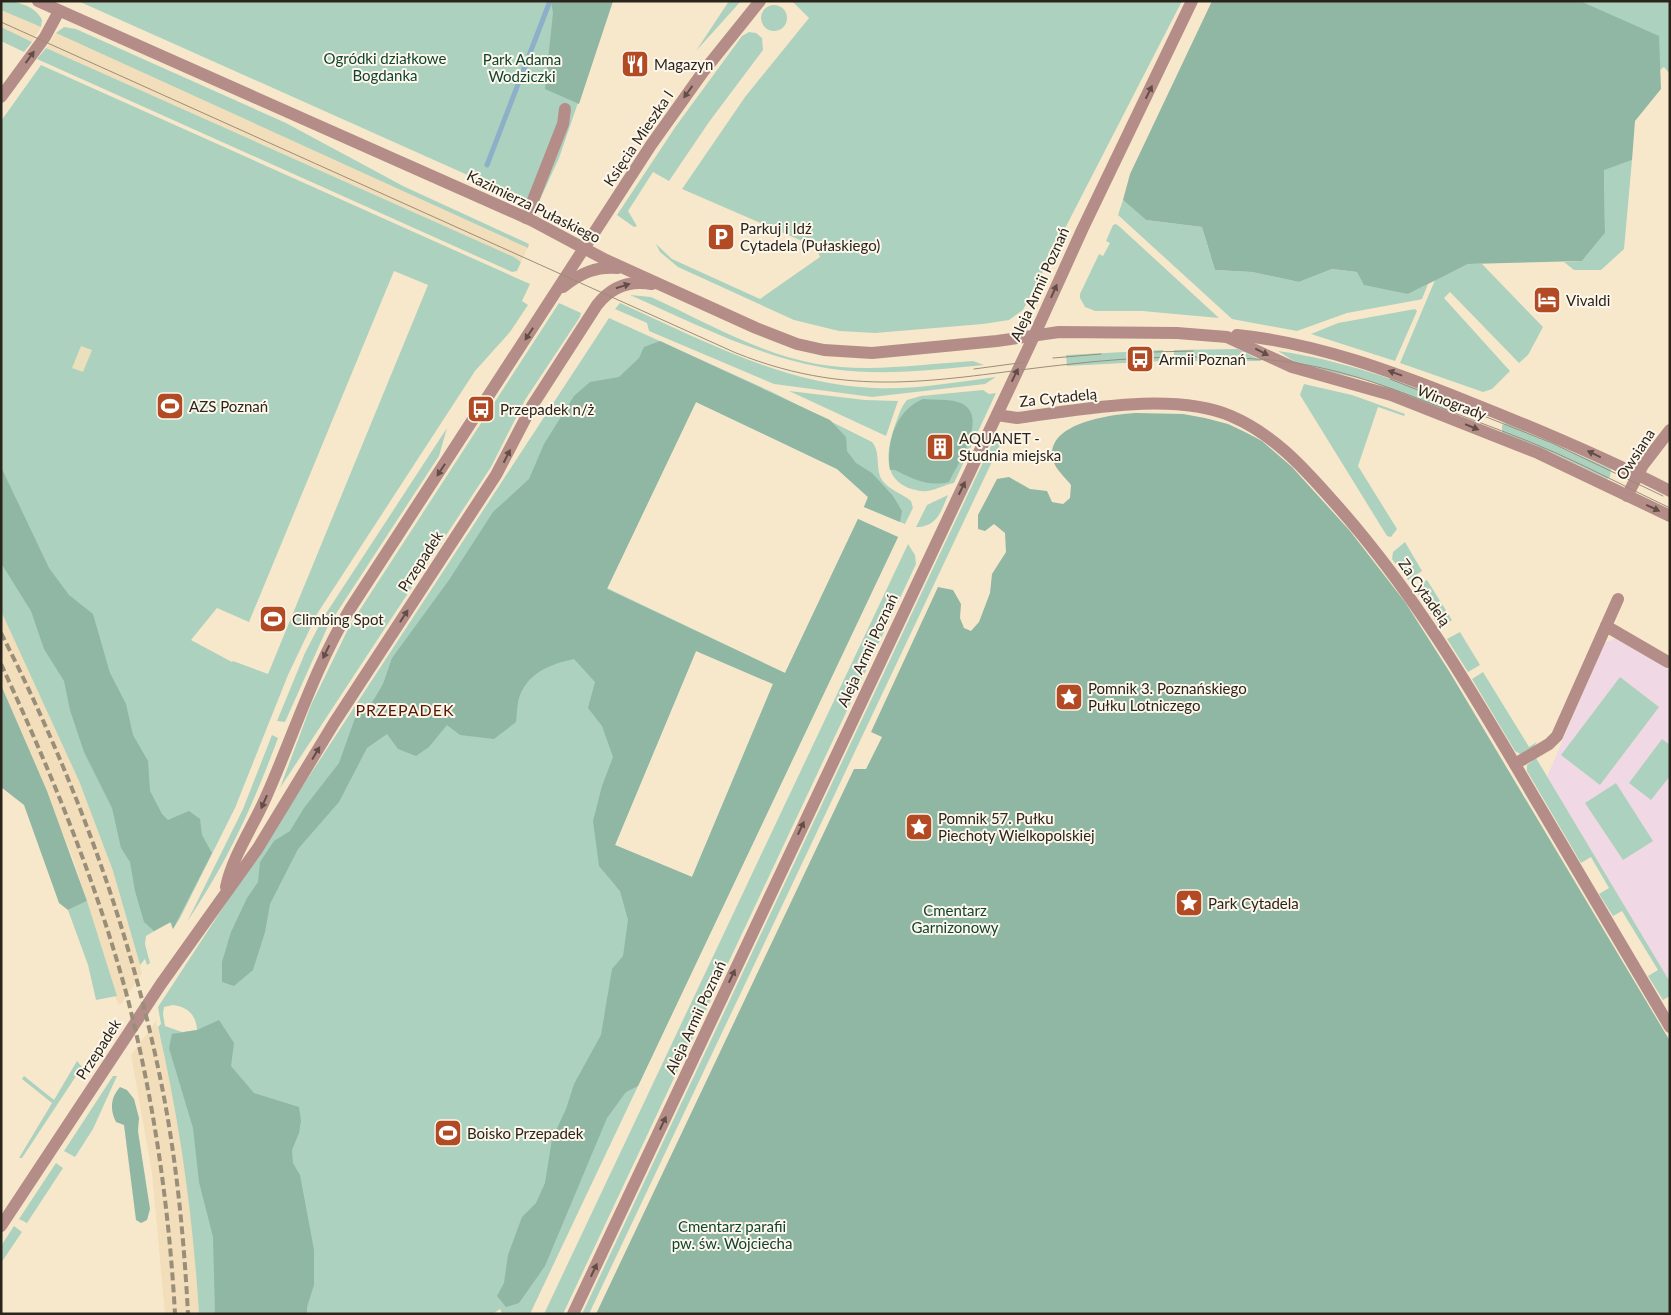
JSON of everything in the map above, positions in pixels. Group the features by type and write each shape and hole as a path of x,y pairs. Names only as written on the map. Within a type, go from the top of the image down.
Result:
{"street":[{"name":"Kazimierza Pułaskiego","path":"38,1 526,218 584,249 662,286 798,344 833,351 872,352 1034,336"},
{"name":"Księcia Mieszka I","path":"584,249 668,121 721,48 760,1"},
{"name":"Aleja Armii Poznań","path":"573,1314 997,415 1066,263 1192,1"},
{"path":"1,97 44,37 59,11"},
{"path":"526,218 563,124 564,109"},
{"name":"Przepadek","path":"224,892 232,867 258,815 307,693 336,632 584,249"},
{"path":"555,293 585,272 596,268 623,268"},
{"name":"Przepadek","path":"1,1226 224,892 258,848 339,715 496,475 532,406 603,298 610,291 626,285 646,283 662,286"},
{"name":"Winogrady","path":"1034,336 1058,332 1238,335 1293,345 1374,366 1552,434 1670,491"},
{"name":"Winogrady","path":"1217,336 1237,341 1292,367 1355,384 1427,409 1553,460 1670,516"},
{"name":"Za Cytadelą","path":"997,415 1017,418 1167,404 1199,407 1230,415 1267,434 1299,464 1362,533 1413,599 1515,764 1670,1027"},
{"name":"Owsiana","path":"1627,496 1643,465 1670,430"},
{"path":"1515,764 1549,744 1557,736 1618,599"},
{"path":"1606,626 1668,662"},
{"path":"1,1217 20,1197"}],"shaded area":[{"path":"1,10 41,27 32,42 1,27"},
{"path":"56,33 528,248 521,262 514,257 46,48"},
{"path":"1,611 79,781 113,871 142,973 121,1004 118,1005 74,861 1,685"},
{"path":"1616,638 1670,670 1670,982 1547,777 1604,643"},
{"path":"156,1021 172,1087 184,1159 194,1236 199,1314 165,1314 152,1173 131,1055"}],"green space":[{"path":"1,1 19,3 30,7 42,20 41,27 1,10"},
{"path":"78,1 613,1 559,158 537,206"},
{"path":"551,1 613,1 579,104 545,89 553,13"},
{"path":"729,1 741,1 696,51"},
{"path":"792,1 1182,1 1023,310 1009,320 875,333 839,331 794,320 678,267 660,252 656,244 672,259 760,299 820,257 816,247 682,189 745,97 809,18"},
{"path":"1212,1 1580,1 1659,36 1661,89 1635,121 1632,160 1604,170 1605,233 1582,261 1468,264 1408,294 1364,285 1357,272 1332,269 1299,282 1252,272 1215,270 1202,227 1146,220 1123,200 1130,174"},
{"path":"1430,1 1670,1 1670,74 1664,67 1660,70 1660,65"},
{"path":"774,5 783,9 787,18 783,27 774,31 765,27 761,18 765,9"},
{"path":"1,27 32,42 24,52 1,41"},
{"path":"64,27 76,29 286,123 403,186 529,244 528,248 56,33"},
{"path":"749,32 756,33 762,38 763,50 709,122 669,181 653,172 628,211 637,226 634,227 617,215 676,126 742,36"},
{"path":"46,48 514,257 521,262 517,271 512,272 37,59"},
{"name":"AZS Poznań","path":"41,65 530,284 522,301 528,305 510,332 475,371 317,614 288,675 235,808 180,918 173,929 170,922 146,936 145,944 150,963 147,965 145,959 140,965 113,871 79,781 1,611 1,121","holes":["394,271 428,285 268,674 232,662 191,640 217,608 249,622"]},
{"path":"1632,160 1624,249 1601,270 1574,270 1564,262 1582,261 1605,233 1604,169"},
{"path":"1123,200 1146,220 1202,227 1215,270 1252,272 1299,282 1332,269 1357,272 1408,294 1428,284 1422,299 1347,313 1297,331 1232,319 1118,215"},
{"path":"1116,224 1219,318 1142,311 1095,311 1085,307 1080,294 1099,254 1103,256 1110,243 1106,241 1113,225"},
{"path":"1468,264 1482,264 1543,327 1528,355 1519,363 1450,292 1444,298 1510,371 1492,389 1483,392 1400,363 1435,280"},
{"path":"630,295 651,297 753,345 774,353 817,364 837,367 876,368 973,361 984,365 870,372 832,369 806,364 754,349"},
{"path":"559,303 581,313 580,317 525,400 491,467 280,788 311,705 350,625"},
{"path":"620,303 744,358 807,378 840,385 904,388 996,377 985,384 872,397 774,384 649,331 647,323 615,309"},
{"path":"1415,309 1417,311 1395,361 1311,334 1338,323"},
{"path":"609,318 772,392 872,442 875,446 882,480 889,487 911,501 913,508 905,524 864,507 868,497 837,469 696,402 607,588 785,673 858,519 898,537 530,1314 502,1314 500,1309 493,1314 199,1314 185,1170 173,1098 158,1027 161,1024 158,1007","holes":["696,651 773,684 692,877 615,845","173,1005 187,1010 193,1016 197,1030 182,1032 165,1026 164,1007"]},
{"path":"660,341 830,420 846,437 847,451 856,463 872,473 893,496 902,511 900,522 864,507 868,497 837,469 696,402 607,589 785,673 858,519 898,537 638,1086 626,1092 607,1118 545,1266 519,1303 506,1307 497,1296 504,1283 508,1255 522,1217 536,1203 545,1183 552,1139 566,1109 574,1084 601,1035 612,969 623,956 628,920 620,891 599,866 593,821 602,786 613,757 602,726 588,708 595,682 574,659 566,661 542,670 530,680 520,695 516,722 494,739 460,735 447,725 429,747 416,756 398,749 387,734 367,748 339,802 298,849 270,904 265,932 253,970 234,986 222,982 222,962 231,932 247,898 258,882 260,862 274,841 290,831 304,808 339,763 355,718 370,706 383,684 392,658 449,580 493,512 529,479 544,444 574,396 590,382 619,377 639,358 644,347","holes":["696,651 773,684 692,877 615,845"]},
{"path":"1238,349 1262,361 1174,361 1174,350"},
{"path":"1163,350 1163,361 1067,366 1066,355"},
{"path":"1278,351 1325,360 1370,372 1459,404 1460,408 1455,414 1366,380 1300,365"},
{"path":"1304,384 1352,395 1405,414 1404,416 1378,407 1358,466 1397,529 1391,537 1387,536 1300,395"},
{"path":"983,390 989,394 996,393 954,483 933,490 920,491 899,483 893,476 890,468 889,449 898,417 907,400 921,396"},
{"path":"789,391 865,400 898,401 886,436"},
{"path":"923,399 954,401 966,406 972,414 973,425 966,450 949,482 927,483 890,470 890,449 895,428 906,411"},
{"name":"Park Cytadela","path":"1137,413 1183,414 1205,418 1228,424 1262,441 1292,467 1350,531 1405,602 1449,671 1670,1041 1670,1314 596,1314 854,769 866,769 882,737 871,732 938,587 953,590 961,604 960,618 964,628 971,631 979,622 990,593 992,574 1006,552 1005,533 994,524 985,531 978,529 978,515 997,479 1009,477 1030,489 1047,491 1052,502 1063,504 1070,498 1071,485 1058,470 1053,460 1053,447 1059,437 1069,429 1082,423 1112,416"},
{"path":"1506,423 1611,469 1610,477 1607,479 1555,454 1502,433 1502,425"},
{"path":"447,428 439,456 328,626 285,722 277,721 305,653 323,618"},
{"path":"1007,430 589,1314 582,1314 976,477 992,444"},
{"path":"1,467 49,568 69,595 93,614 110,673 126,704 133,735 148,761 150,791 162,814 168,820 189,811 200,819 202,835 212,853 173,929 171,922 154,931 144,922 135,891 130,862 121,848 112,808 84,752 70,710 64,681 44,649 31,611 1,563"},
{"path":"948,495 934,521 916,527 927,505"},
{"path":"1405,542 1422,571 1408,580 1392,559 1393,552"},
{"path":"908,544 915,555 916,564 563,1314 544,1314"},
{"path":"1427,580 1452,620 1440,628 1414,588"},
{"path":"1460,632 1480,665 1468,672 1447,639"},
{"path":"1483,672 1529,747 1537,742 1531,750 1520,754 1515,751 1472,679"},
{"path":"1620,677 1659,707 1600,785 1561,755"},
{"path":"1,685 47,791 87,901 68,910 59,903 24,805 1,787"},
{"path":"272,735 278,738 249,811 215,877 187,922 243,809"},
{"path":"1662,739 1670,745 1670,776 1651,800 1629,783"},
{"path":"1536,758 1670,982 1670,996 1663,1000 1648,976 1658,970 1622,911 1613,916 1599,894 1609,888 1591,857 1581,863 1527,771 1527,765"},
{"path":"1616,783 1653,841 1623,860 1585,803"},
{"path":"87,901 117,996 96,1000 88,965 68,910"},
{"path":"219,1020 234,1043 231,1066 254,1093 299,1107 301,1121 299,1133 292,1150 293,1163 300,1175 314,1250 314,1285 307,1307 307,1314 215,1314 213,1237 199,1182 193,1128 169,1048 172,1034 197,1030"},
{"path":"77,1061 82,1067 22,1158 19,1158 52,1103 22,1079 24,1076 54,1100"},
{"path":"113,1076 117,1076 93,1129 75,1157 64,1151"},
{"path":"120,1087 127,1090 134,1099 139,1118 138,1131 150,1209 147,1220 141,1223 136,1220 124,1125 116,1122 112,1109 114,1095"},
{"path":"56,1163 63,1168 27,1223 19,1219"},
{"path":"14,1226 22,1232 1,1263 1,1246"}],"sand":[{"path":"81,346 92,350 83,372 72,368"}],"waterway":[{"path":"487,165 550,1"}],"tram line":[{"path":"1,22 736,353 781,368 823,377 903,382 1140,358 1187,357 1281,361 1354,376 1401,392 1542,447 1670,508"},
{"path":"1153,352 1193,351"},
{"path":"1053,358 1101,354"},
{"path":"974,369 1026,362"},
{"path":"1390,379 1552,443 1663,496"}],"railway":[{"path":"1,633 28,688 77,800 118,915 135,974 163,1092 172,1147 182,1230 188,1314"},
{"path":"1,664 55,786 87,869 127,996 137,1035 159,1154 169,1234 175,1314"}],"place":[{"name":"Magazyn","path":"635,64"},
{"name":"Parkuj i Idź Cytadela (Pułaskiego)","path":"721,237"},
{"name":"Vivaldi","path":"1547,300"},
{"name":"Armii Poznań","path":"1140,359"},
{"name":"AZS Poznań","path":"170,406"},
{"name":"Przepadek n/ż","path":"481,409"},
{"name":"AQUANET - Studnia miejska","path":"940,447"},
{"name":"Climbing Spot","path":"273,619"},
{"name":"Pomnik 3. Poznańskiego Pułku Lotniczego","path":"1069,697"},
{"name":"Pomnik 57. Pułku Piechoty Wielkopolskiej","path":"919,827"},
{"name":"Park Cytadela","path":"1189,903"},
{"name":"Boisko Przepadek","path":"448,1133"}],"district":[{"name":"PRZEPADEK","path":"405,709"}],"park label":[{"name":"Ogródki działkowe Bogdanka","path":"385,66"},
{"name":"Park Adama Wodziczki","path":"522,68"},
{"name":"Cmentarz Garnizonowy","path":"955,918"},
{"name":"Cmentarz parafii pw. św. Wojciecha","path":"732,1234"}]}
